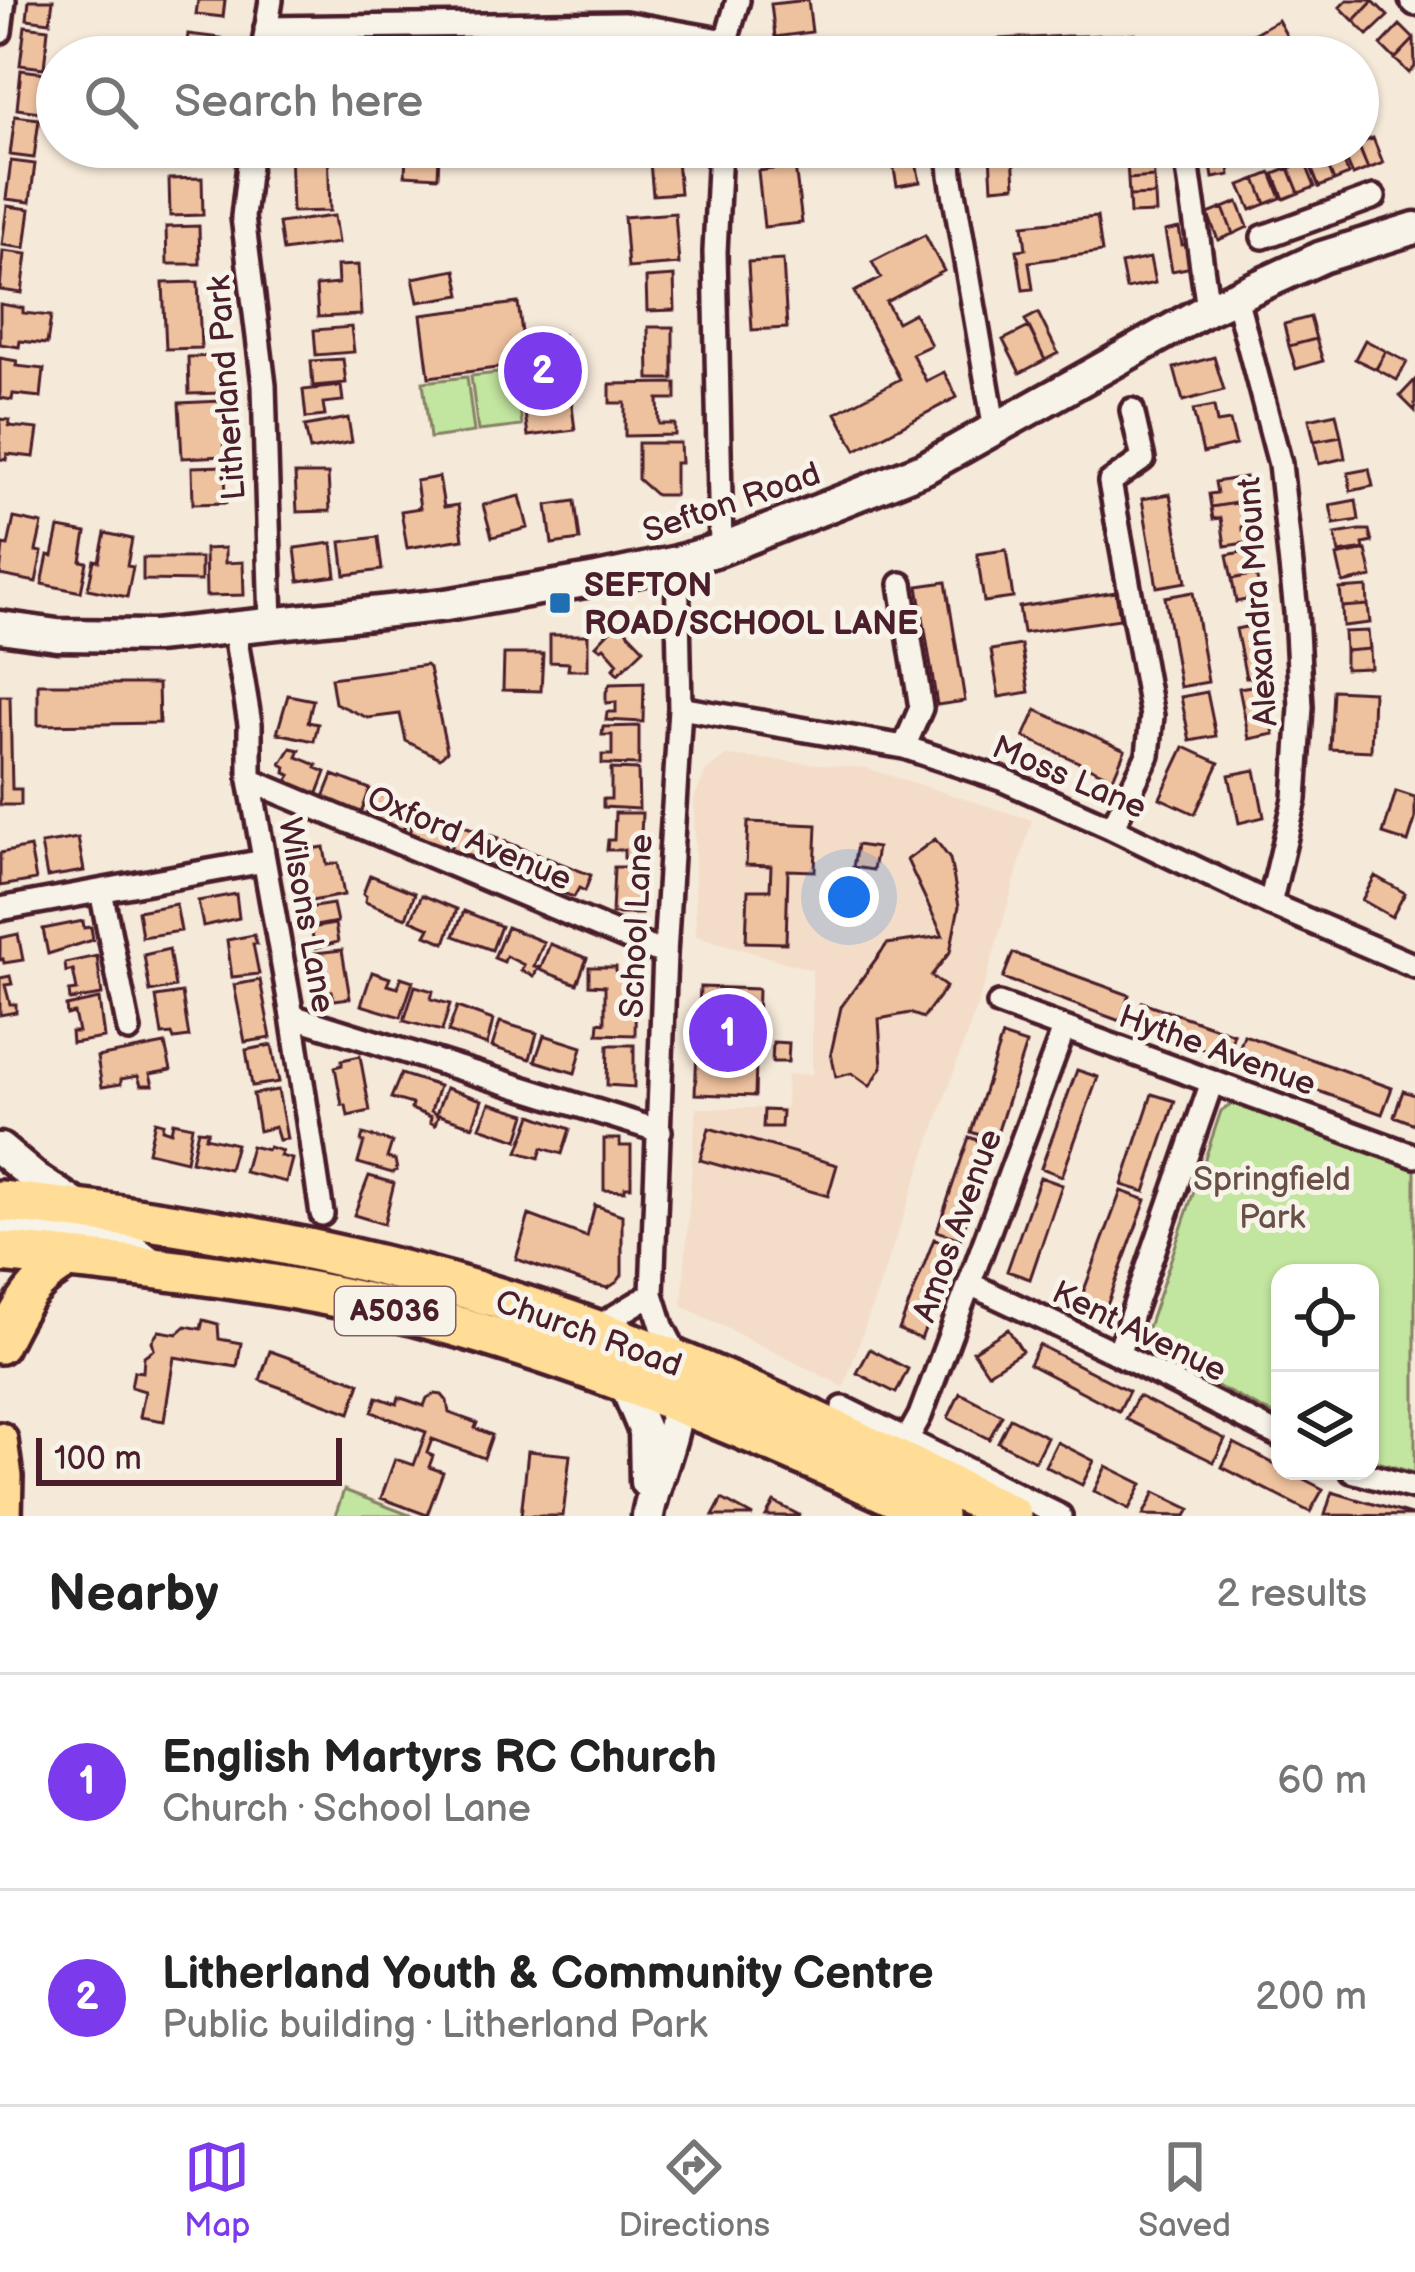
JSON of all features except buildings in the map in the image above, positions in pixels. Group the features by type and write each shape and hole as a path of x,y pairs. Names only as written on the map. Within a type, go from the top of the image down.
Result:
{"highway":[{"name":"Church Road","path":"0,1201 85,1210 313,1251 505,1300 681,1363 1011,1516"},
{"name":"Church Road","path":"0,1252 157,1268 338,1298 435,1320 675,1403 937,1516"}],"main road":[{"name":"Sefton Road","path":"4,630 155,636 446,605 677,562 925,468 1222,303 1322,257 1415,228"},
{"path":"0,1149 85,1210"},
{"path":"0,1227 125,1244 157,1268"},
{"path":"0,1346 34,1286 74,1259"},
{"path":"637,1346 675,1403 675,1427 649,1504"},
{"path":"625,1384 645,1432 649,1504"},
{"path":"0,1440 4,1516"}],"street":[{"path":"0,32 4,0"},
{"path":"265,36 271,0"},
{"path":"729,36 737,0"},
{"path":"266,28 625,23 676,36"},
{"name":"Litherland Park","path":"249,168 243,217 264,385 271,624"},
{"path":"720,168 715,252 721,549"},
{"path":"951,168 995,430"},
{"name":"Alexandra Mount","path":"1190,168 1222,303 1280,464 1301,707 1295,800 1270,904"},
{"path":"1263,237 1374,197"},
{"path":"1308,221 1322,257"},
{"path":"1112,828 1148,755 1152,716 1110,482 1143,460 1132,410"},
{"name":"School Lane","path":"677,562 680,708 652,1294 681,1363"},
{"path":"901,584 921,709 904,747"},
{"name":"Wilsons Lane","path":"234,628 250,724 250,780 322,1214"},
{"name":"Moss Lane","path":"680,708 904,747 1001,779 1415,966"},
{"name":"Oxford Avenue","path":"250,780 665,954"},
{"path":"0,909 264,861"},
{"path":"101,891 129,1030"},
{"name":"Hythe Avenue","path":"999,1004 1415,1156"},
{"path":"292,1016 660,1131"},
{"name":"Amos Avenue","path":"906,1441 920,1416 1064,1029"},
{"path":"1118,1354 1212,1082"},
{"name":"Kent Avenue","path":"970,1284 1271,1431"},
{"path":"594,1329 652,1294"},
{"path":"843,1408 1060,1516"},
{"path":"1379,1478 1415,1488"}],"shaded area":[{"path":"726,756 866,768 1032,820 987,977 844,1387 682,1306 696,1108 786,1108 787,1075 812,1074 812,970 696,936 694,799 706,771"}],"green space":[{"path":"516,371 522,426 478,431 471,376"},
{"path":"467,377 474,432 430,438 423,382"},
{"name":"Springfield Park","path":"1233,1103 1415,1168 1415,1473 1379,1463 1379,1264 1271,1264 1271,1413 1152,1353 1143,1342 1221,1111"},
{"path":"344,1490 412,1516 335,1516"}],"place":[{"name":"Litherland Youth & Community Centre","path":"543,371"},
{"name":"SEFTON ROAD/SCHOOL LANE","path":"560,603"},
{"name":"English Martyrs RC Church","path":"728,1033"}]}
